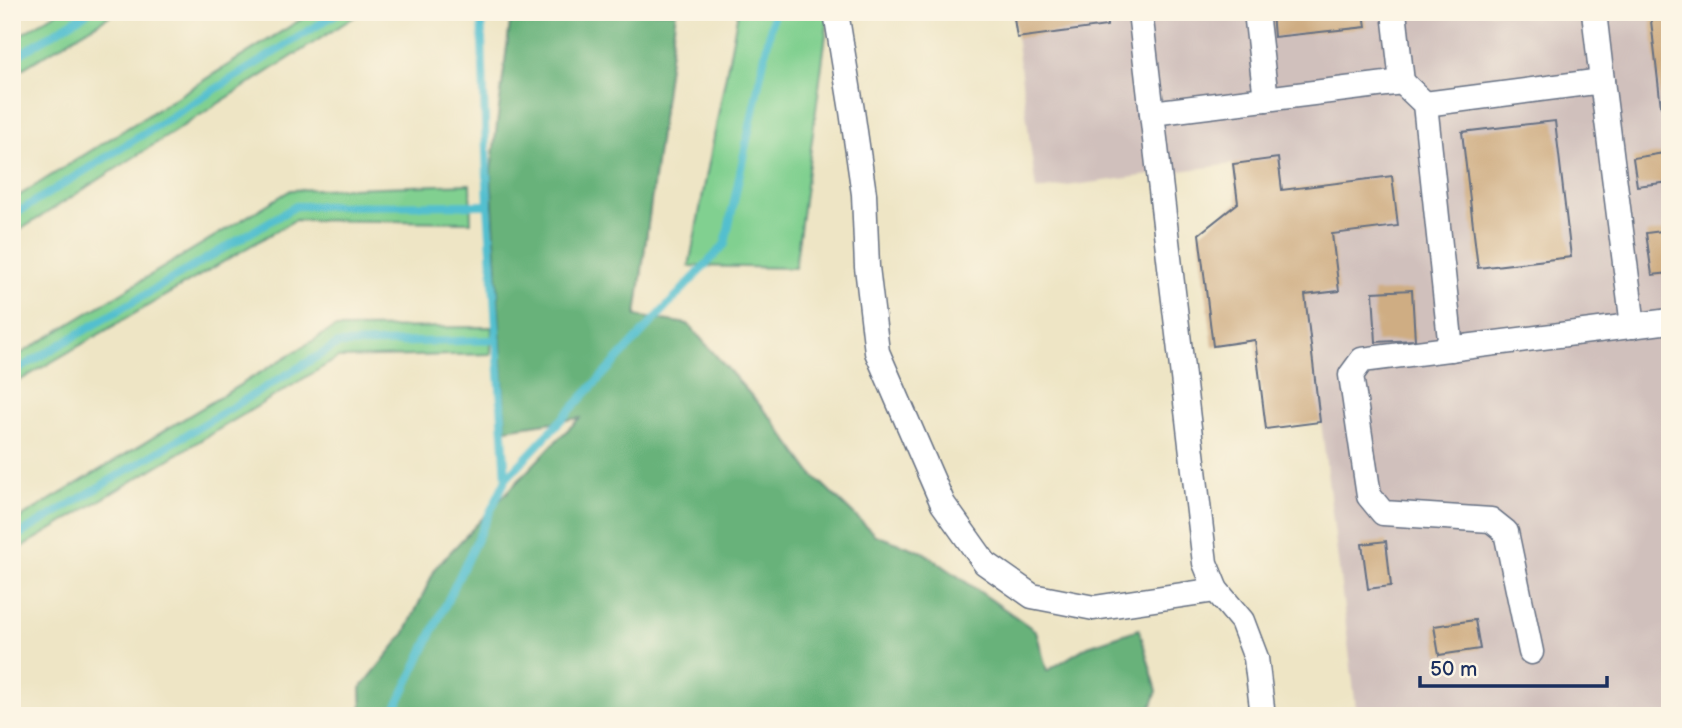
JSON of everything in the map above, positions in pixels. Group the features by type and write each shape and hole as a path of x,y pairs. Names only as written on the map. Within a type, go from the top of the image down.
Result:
{"lane":[{"path":"836,12 864,194 867,267 877,352 943,505 985,563 1032,596 1094,608 1216,590"},
{"path":"1140,12 1205,563 1216,590 1242,621 1256,658 1264,716"},
{"path":"1256,12 1266,99"},
{"path":"1394,12 1402,82 1425,104 1451,349"},
{"path":"1594,12 1633,326"},
{"path":"1425,104 1602,81"},
{"path":"1152,113 1402,82"},
{"path":"1531,652 1506,531 1491,520 1383,513 1368,496 1351,375 1362,360 1670,321"}],"shaded area":[{"path":"1013,12 1670,12 1670,716 1343,716 1342,710 1356,708 1321,422 1266,429 1255,341 1213,346 1199,234 1237,203 1233,164 1036,190"}],"green space":[{"path":"58,12 116,12 12,75 12,40"},
{"path":"313,12 362,12 12,235 12,200"},
{"path":"509,12 676,12 636,316 688,324 772,419 812,474 875,535 923,552 1036,631 1047,671 1088,646 1139,629 1157,691 1148,716 362,716 361,688 405,633 436,567 580,418 506,429 491,171 511,15"},
{"path":"738,12 829,12 795,268 689,266"},
{"path":"470,184 471,222 295,220 12,385 12,359 291,190"},
{"path":"492,327 491,354 338,358 12,553 12,523 334,328"}],"building":[{"path":"1013,12 1106,12 1107,26 1017,38"},
{"path":"1272,12 1364,12 1366,27 1274,37"},
{"path":"1650,12 1670,12 1670,106 1661,107"},
{"path":"1555,121 1571,257 1478,268 1462,132"},
{"path":"1670,152 1670,182 1637,186 1633,158"},
{"path":"1278,158 1282,190 1392,176 1398,226 1332,234 1339,291 1305,295 1320,422 1266,429 1255,340 1213,346 1199,234 1238,203 1233,164"},
{"path":"1670,230 1670,273 1652,275 1646,233"},
{"path":"1412,290 1415,340 1376,342 1373,292"},
{"path":"1386,541 1391,586 1368,589 1362,544"},
{"path":"1475,620 1480,649 1439,655 1434,626"}],"waterway":[{"path":"12,59 88,12"},
{"path":"12,216 339,12"},
{"path":"481,12 488,205 506,479"},
{"path":"392,716 506,479 725,244 774,12"},
{"path":"12,373 296,206 488,205"},
{"path":"12,539 338,344 497,340"}]}
